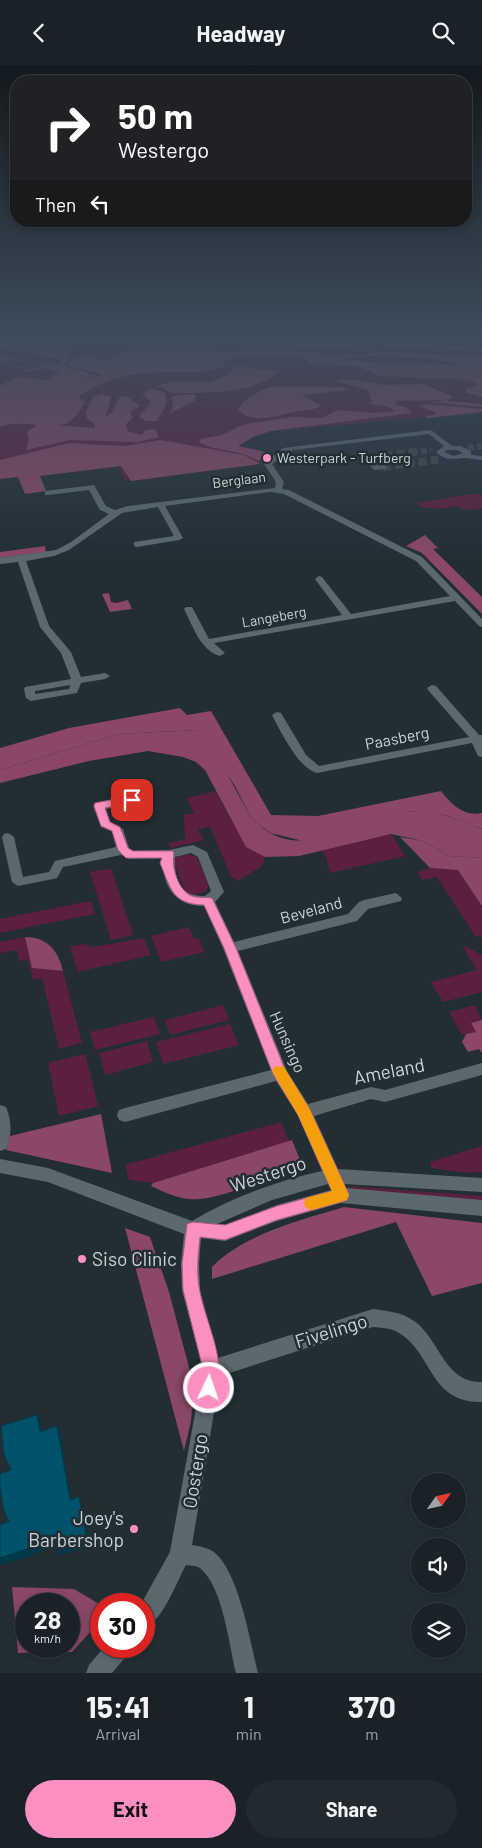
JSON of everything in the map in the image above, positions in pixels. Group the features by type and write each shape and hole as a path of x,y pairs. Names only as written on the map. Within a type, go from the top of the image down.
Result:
{"street":[{"path":"278,490 280,482 268,464 286,450 292,448 431,432 445,448"},
{"path":"445,448 440,452 443,455 455,458"},
{"path":"431,450 445,448 465,451 480,458"},
{"path":"442,459 455,458 465,451"},
{"path":"373,458 368,459 377,468 383,467"},
{"path":"48,493 91,487 103,508 114,513"},
{"name":"Berglaan","path":"0,561 54,553 67,548 114,513 128,508 278,490 286,492 408,551 419,559 482,625"},
{"path":"137,544 179,538 160,504"},
{"path":"21,558 45,627 66,652 77,680 105,676"},
{"path":"319,579 347,615"},
{"name":"Langeberg","path":"206,642 314,624 347,615 457,598"},
{"path":"189,609 206,642 220,653"},
{"path":"432,688 479,738 482,754"},
{"name":"Paasberg","path":"277,715 302,757 318,770 479,738"},
{"path":"132,800 99,806 105,824 117,829 123,850 130,855 169,854 193,849 203,855 218,892 208,901 190,901 178,894 166,863 169,854"},
{"path":"8,837 18,882 53,875 59,863 123,850"},
{"name":"Beveland","path":"230,948 352,918 364,905 396,898"},
{"name":"Hunsingo","path":"208,901 230,948 280,1074 304,1112 341,1195"},
{"name":"Ameland","path":"304,1112 371,1093 384,1096 482,1069"},
{"path":"125,1115 280,1074"},
{"path":"0,1112 4,1135 0,1143"},
{"path":"0,1166 48,1175 193,1229 225,1233 277,1213 341,1195 482,1209"},
{"name":"Westergo","path":"193,1229 220,1213 270,1193 301,1183 333,1176 482,1185"},
{"name":"Oostergo","path":"155,1602 180,1554 212,1369 191,1290 190,1264 193,1229"},
{"name":"Fivelingo","path":"212,1369 373,1318 390,1318 409,1326 425,1345 446,1377 464,1391 482,1392"},
{"path":"180,1554 205,1558 215,1568 224,1582 247,1673"},
{"path":"97,1673 110,1658"}],"shaded area":[{"path":"0,410 482,410 482,412 271,431 255,436 238,446 270,453 259,461 262,462 260,464 125,480 118,463 0,475"},
{"path":"0,410 80,410 73,419 59,425 8,424 0,427"},
{"path":"87,410 108,410 106,416 113,410 133,410 130,412 133,418 126,424 128,431 142,435 145,430 155,429 159,437 138,442 70,440 26,450 29,439 27,432 38,424 94,428 95,424 87,419"},
{"path":"145,410 163,410 157,421 146,421 139,417"},
{"path":"239,410 306,410 265,418 250,417"},
{"path":"337,410 374,413 395,411 394,410 409,410 412,413 271,431 255,436 238,446 270,453 258,461 243,454 213,448 199,442 201,439 222,435 245,424 292,417 322,418"},
{"path":"430,410 482,410 482,412 428,418 425,416 435,415 435,412"},
{"path":"161,440 244,455 260,464 131,481 121,466 40,476 46,491 25,494 18,477 0,479 0,460 69,443 124,446"},
{"path":"478,493 482,496 482,508 464,510 459,506 425,508 416,503"},
{"path":"425,535 438,548 433,549 482,597 482,614 422,553 406,546"},
{"path":"45,546 46,552 0,558 0,552"},
{"path":"109,593 111,602 117,603 128,600 132,609 110,612 102,594"},
{"path":"180,708 187,715 211,711 271,815 318,816 441,791 458,808 469,813 482,813 482,829 445,815 414,811 378,817 314,841 303,841 271,833 250,816 235,786 198,730 118,734 0,770 0,748 69,728"},
{"path":"198,730 206,735 250,816 266,830 282,838 312,839 377,817 425,811 449,817 482,829 482,858 449,856 423,841 391,834 299,856 265,857 246,847 205,770 196,762 183,757 148,751 89,761 0,783 0,770 118,734"},
{"path":"216,791 230,818 243,837 257,852 265,857 262,866 238,881 231,877 210,826 198,830 204,840 170,848 168,843 185,839 184,815 194,813 187,798"},
{"path":"391,834 405,856 330,873 326,857 321,849"},
{"path":"400,837 423,841 449,856 482,858 482,906 458,870 430,868"},
{"path":"187,854 197,857 209,886 205,892 192,895 185,891 174,862 177,857"},
{"path":"111,868 133,935 111,940 90,872"},
{"path":"430,868 458,870 482,906 482,937 475,936 437,877 422,880 417,872"},
{"path":"91,901 95,914 0,933 0,919"},
{"path":"189,927 194,939 199,938 204,952 161,962 151,936"},
{"path":"25,937 32,968 63,971 82,1043 59,1049 42,978 33,980 28,960 19,961 17,950 0,953 0,942"},
{"path":"25,937 40,939 50,946 55,951 63,971 32,968"},
{"path":"144,938 151,955 78,972 70,947 83,944 94,947"},
{"path":"465,946 482,955 482,992 443,1002 431,982 477,970 463,947"},
{"path":"223,1005 229,1020 170,1035 165,1020"},
{"path":"475,1005 482,1020 471,1023 476,1032 462,1035 449,1012"},
{"path":"154,1017 160,1034 95,1050 90,1032"},
{"path":"482,1020 482,1053 479,1049 468,1052 462,1042 466,1034 476,1032 471,1023"},
{"path":"230,1024 239,1045 163,1064 156,1042"},
{"path":"147,1041 153,1062 105,1075 99,1053"},
{"path":"85,1054 98,1106 59,1116 48,1063"},
{"path":"101,1114 112,1173 6,1150 10,1136"},
{"path":"281,1122 289,1141 153,1183 129,1180 125,1165"},
{"path":"292,1140 302,1165 237,1190 199,1199 186,1199 151,1186 153,1183"},
{"path":"482,1146 482,1172 468,1173 431,1168 430,1162"},
{"path":"347,1186 482,1196 482,1201 356,1191"},
{"path":"344,1207 482,1223 482,1283 432,1296 396,1222 212,1279 212,1267 225,1255 256,1237 310,1217"},
{"path":"125,1228 150,1237 169,1292 194,1386 191,1421 184,1451"},
{"path":"12,1587 74,1589 90,1598 90,1632 80,1643 80,1593 15,1593 15,1620"}],"building":[{"path":"37,1415 40,1432 57,1426 70,1500 79,1497 87,1540 57,1549 56,1539 0,1558 0,1525 9,1521 3,1508 0,1474 11,1470 4,1454 1,1426"}],"tunnel":[{"path":"468,448 482,446"},
{"path":"412,453 431,450"},
{"path":"373,458 421,451"},
{"path":"383,467 442,459"}],"slow traffic":[{"path":"279,1071 304,1112 341,1195 312,1203"}],"place":[{"name":"Westerpark - Turfberg","path":"267,458"},
{"name":"Siso Clinic","path":"82,1259"},
{"name":"Joey's Barbershop","path":"134,1529"}],"route":[{"path":"132,800 99,806 105,824 117,829 123,850 130,855 169,854 166,863 178,894 190,901 208,901 230,948 280,1074 304,1112 341,1195 277,1213 225,1233 193,1229 190,1264 191,1290 212,1369 209,1388"}]}
